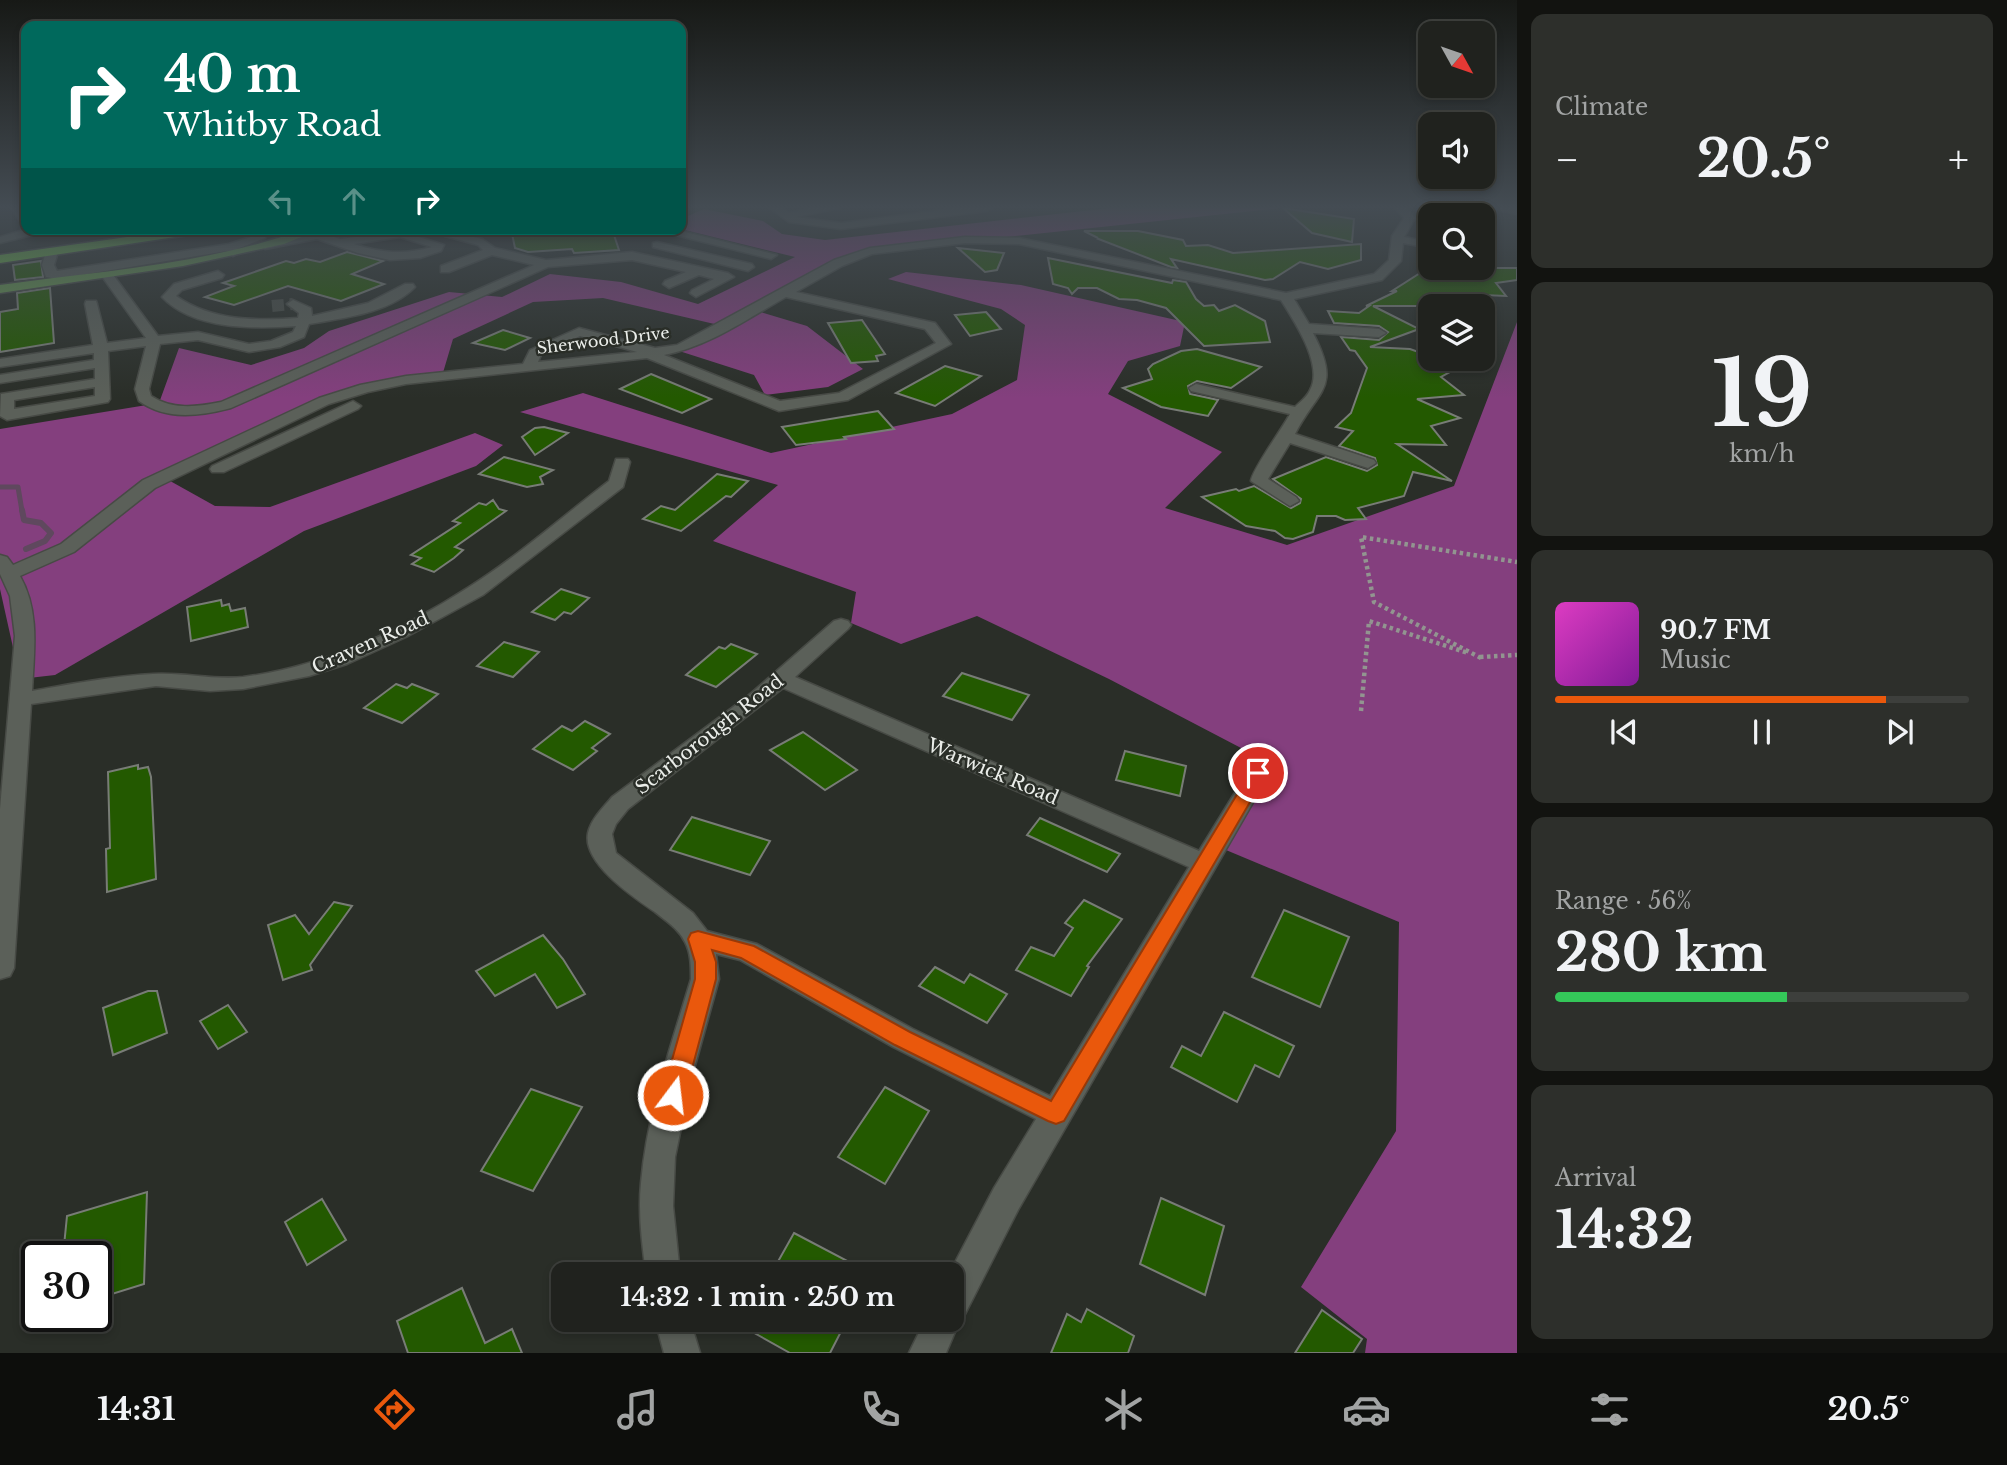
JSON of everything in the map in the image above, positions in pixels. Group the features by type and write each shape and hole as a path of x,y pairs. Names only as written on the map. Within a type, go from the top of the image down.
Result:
{"main road":[{"path":"0,289 126,271"}],"street":[{"path":"49,271 57,279 104,271"},
{"path":"107,275 154,340 142,389 144,398 169,410 215,408 245,397 530,271"},
{"path":"694,271 725,278"},
{"path":"696,293 739,271"},
{"name":"Sherwood Drive","path":"5,567 52,556 75,543 131,495 149,484 324,401 386,383 652,354 692,344 827,271"},
{"name":"Sherwood Drive","path":"1166,271 1286,297 1378,277 1384,271"},
{"path":"669,284 697,272"},
{"path":"218,275 178,287 168,297 175,304 200,314 244,320 304,321 370,306 410,287"},
{"path":"529,368 535,353 579,332 652,354 779,406 843,397 944,344 930,326 785,293"},
{"path":"1286,297 1319,361 1322,375 1317,393 1299,412 1289,437 1260,474 1259,481 1290,501"},
{"path":"91,304 102,355 103,399 7,415 6,397 102,382"},
{"path":"0,379 154,340 206,336 235,347 252,347 289,340 299,334 306,310 293,304"},
{"path":"244,320 261,309"},
{"path":"1303,328 1379,333"},
{"path":"0,363 102,355"},
{"path":"1196,388 1299,412"},
{"path":"218,469 353,405"},
{"path":"287,419 308,425"},
{"path":"1289,437 1368,463"},
{"name":"Craven Road","path":"20,699 156,680 210,685 243,683 298,673 340,660 399,633 477,591 617,483 622,462"},
{"path":"0,968 8,746 20,699 25,636 24,605 5,567"},
{"name":"Scarborough Road","path":"698,939 684,920 618,870 604,854 600,834 605,821 620,803 711,737 841,625"},
{"name":"Warwick Road","path":"781,679 1204,863"},
{"path":"964,1281 1006,1199 1258,773"},
{"path":"698,939 747,951 902,1038 1056,1114"},
{"path":"662,1262 657,1182 667,1118 705,979 705,962 698,939"},
{"path":"676,1332 682,1353"},
{"path":"927,1353 938,1332"}],"path":[{"path":"1481,658 1374,602 1361,537 1517,562"},
{"path":"1361,711 1369,621 1481,658 1517,654"}],"shaded area":[{"path":"766,271 829,271 757,311 807,326 863,369 828,387 765,395 754,375 676,350 723,326 603,298 533,302 453,339 442,376 357,390 163,477 215,506 270,507 475,433 503,445 476,466 304,531 55,675 20,679 0,589 0,429 159,403 179,348 251,365 304,348 329,331 449,292 502,297 550,274 621,282 698,304"},
{"path":"906,272 1021,285 1185,322 1180,346 1128,361 1108,394 1222,452 1165,508 1287,545 1454,486 1517,322 1517,1353 1365,1353 1367,1339 1301,1287 1396,1131 1399,922 1214,845 1264,760 1109,679 977,616 901,644 851,623 856,592 713,541 778,485 520,412 583,393 771,453 952,414 1017,380 1025,325 1001,309 888,279"}],"building":[{"path":"14,271 42,271 43,277 15,280"},
{"path":"257,271 359,271 352,274 384,284 341,301 288,286 234,305 205,297 234,286 223,283"},
{"path":"1051,271 1113,271 1172,283 1173,280 1186,282 1196,299 1204,306 1214,305 1219,311 1235,305 1265,321 1270,342 1204,346 1166,308 1137,300 1119,299 1097,288 1078,288 1072,294 1068,288 1053,284"},
{"path":"1225,271 1285,271 1273,279 1265,280"},
{"path":"1495,271 1517,271 1517,280 1496,283 1506,296 1418,294 1418,306 1373,306 1418,329 1370,347 1418,352 1418,371 1452,371 1441,377 1464,395 1417,399 1460,418 1431,426 1446,445 1397,444 1452,481 1413,472 1404,496 1358,508 1366,519 1345,520 1336,516 1317,516 1313,532 1293,539 1285,538 1275,531 1246,526 1202,497 1254,486 1291,508 1300,503 1301,499 1273,479 1326,457 1367,471 1377,465 1375,458 1339,446 1353,431 1336,427 1351,413 1367,368 1341,337 1379,340 1388,332 1379,326 1334,323 1328,311 1359,313 1369,306 1366,306 1397,291 1392,291 1418,274 1418,280 1495,280"},
{"path":"50,288 54,343 0,352 0,312 18,309 17,293"},
{"path":"986,312 1001,329 970,336 955,315"},
{"path":"862,320 885,354 876,356 878,361 851,363 828,323"},
{"path":"503,330 530,338 505,350 473,343"},
{"path":"1197,349 1261,367 1231,388 1197,381 1188,386 1190,394 1218,400 1208,416 1161,407 1123,388 1152,379 1148,369 1153,364 1181,351"},
{"path":"945,366 981,376 935,406 896,393"},
{"path":"651,374 711,399 682,413 620,389"},
{"path":"878,411 894,429 844,437 846,439 796,445 782,427"},
{"path":"544,427 568,433 535,455 522,437 535,428"},
{"path":"504,457 553,470 540,477 543,484 527,487 479,474"},
{"path":"717,474 748,481 731,497 726,496 681,531 643,519 661,506 675,510"},
{"path":"493,500 499,509 506,511 455,547 463,550 454,558 434,572 412,564 421,558 411,555 460,523 453,521 479,503 486,505"},
{"path":"561,589 589,598 571,614 564,612 555,620 532,612"},
{"path":"221,600 222,606 229,604 231,611 245,608 248,627 191,641 187,607"},
{"path":"504,642 539,652 513,677 477,666"},
{"path":"731,644 757,654 716,687 686,675 719,647 725,649"},
{"path":"962,673 1029,695 1012,720 943,696"},
{"path":"396,684 407,688 412,684 438,694 402,723 364,708"},
{"path":"585,721 610,734 592,748 597,751 573,770 533,749 562,726 572,731"},
{"path":"803,732 857,770 825,790 770,750"},
{"path":"1125,751 1186,766 1180,796 1116,780"},
{"path":"138,765 138,769 148,767 151,777 156,879 107,892 106,849 110,848 108,772"},
{"path":"692,817 770,841 750,875 670,850"},
{"path":"1040,818 1120,854 1107,872 1027,835"},
{"path":"1084,900 1122,919 1087,966 1089,967 1071,996 1016,970 1031,947 1054,956 1073,928 1065,923"},
{"path":"334,902 352,906 310,965 312,970 283,980 268,925 295,915 309,934"},
{"path":"1284,910 1349,937 1320,1007 1252,977"},
{"path":"543,935 563,959 585,994 557,1008 535,974 495,996 476,971"},
{"path":"935,967 964,983 970,974 1007,994 987,1023 919,986"},
{"path":"148,991 157,991 167,1033 113,1055 103,1008"},
{"path":"228,1005 247,1032 218,1049 200,1021"},
{"path":"1224,1012 1294,1046 1279,1077 1255,1065 1237,1102 1171,1067 1182,1046 1201,1056"},
{"path":"885,1087 929,1111 885,1184 838,1157"},
{"path":"531,1089 582,1107 533,1191 481,1171"},
{"path":"147,1192 144,1284 112,1294 112,1241 64,1241 67,1216"},
{"path":"1161,1198 1224,1226 1205,1295 1140,1264"},
{"path":"322,1199 346,1240 307,1265 285,1222"},
{"path":"794,1233 849,1262 778,1262"},
{"path":"462,1288 485,1343 512,1329 522,1353 408,1353 397,1321"},
{"path":"1087,1309 1134,1336 1128,1353 1051,1353 1067,1314 1081,1322"},
{"path":"1322,1310 1362,1339 1353,1353 1295,1353"},
{"path":"752,1332 841,1332 830,1353 790,1353"}],"waterway":[{"path":"0,487 18,487 22,511"},
{"path":"22,510 24,520 41,523 51,533 45,541 26,549"}],"tunnel":[{"path":"272,306 293,304"}],"route":[{"path":"673,1095 705,979 705,962 698,939 747,951 902,1038 1056,1114 1258,773"}]}
